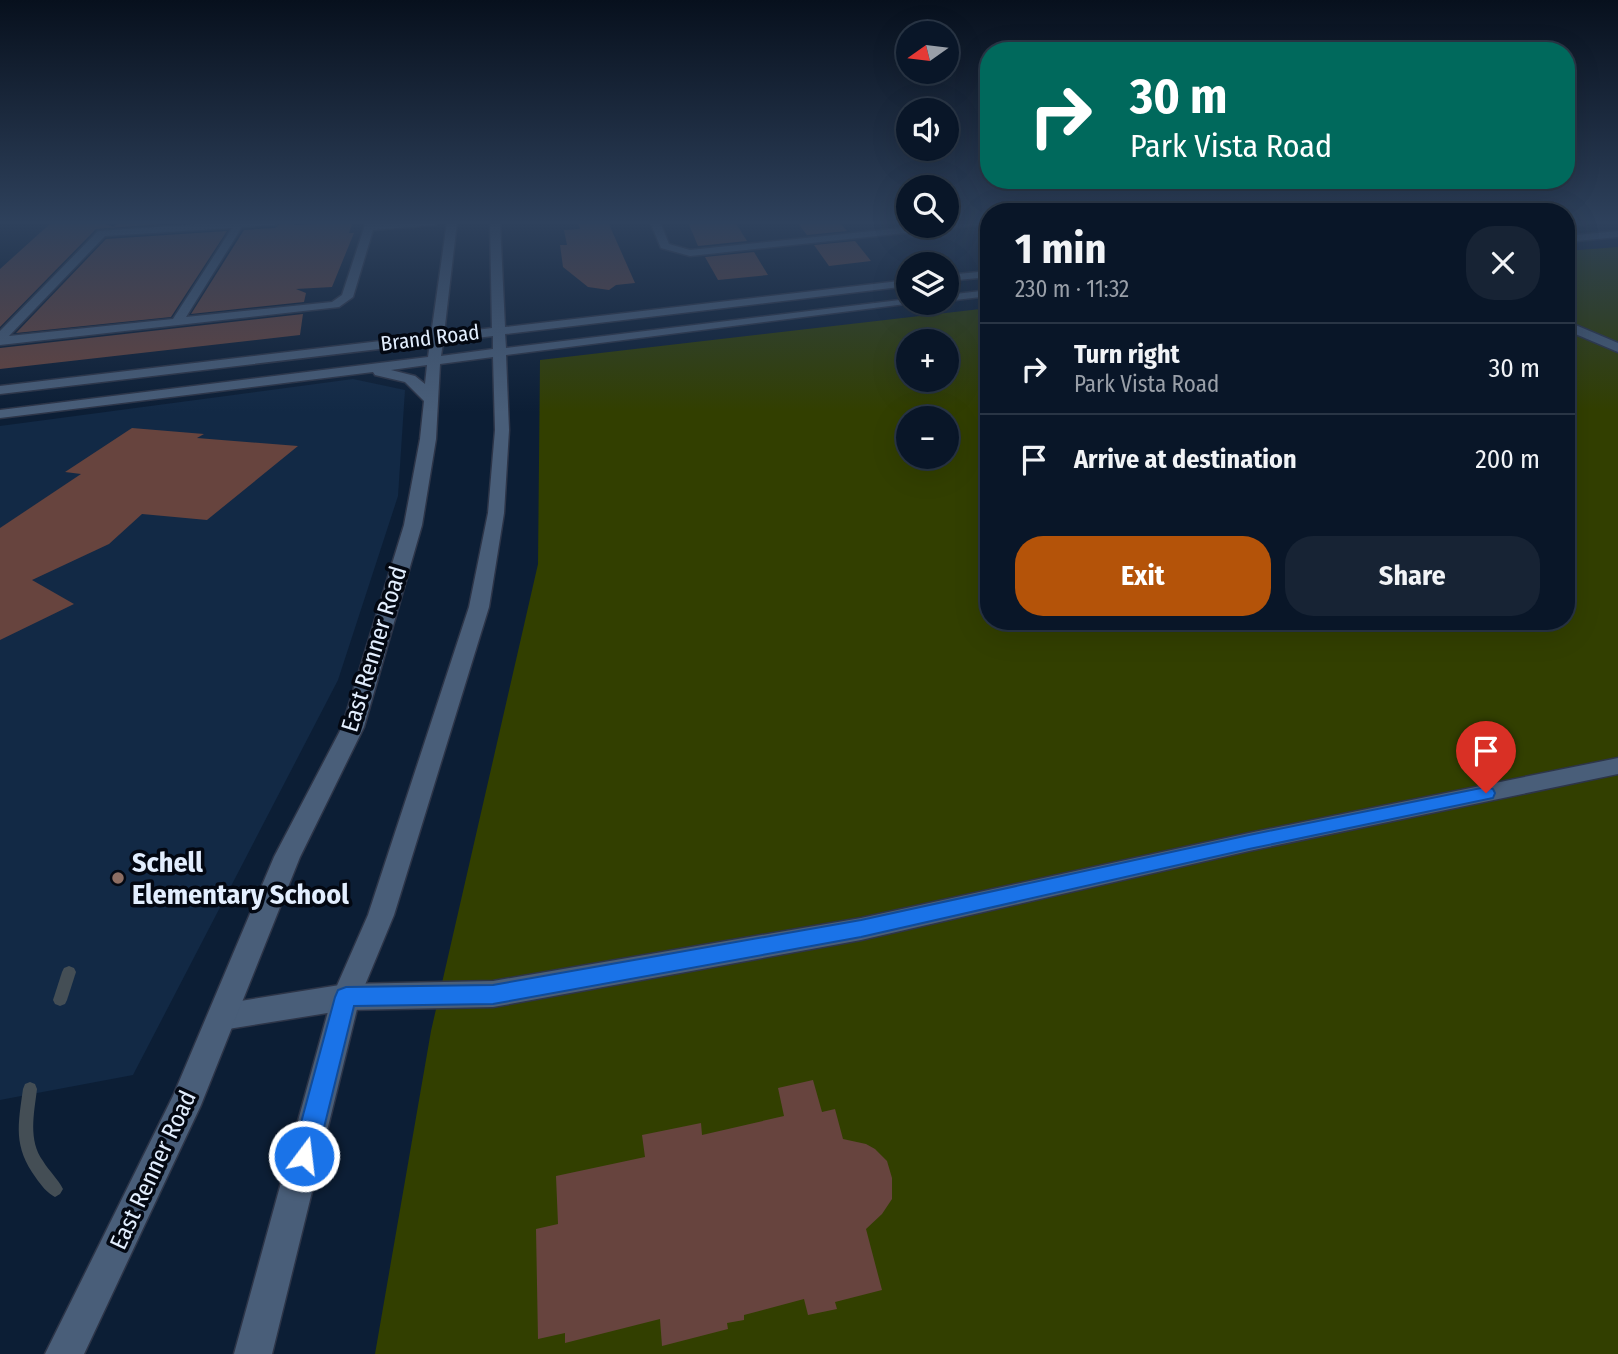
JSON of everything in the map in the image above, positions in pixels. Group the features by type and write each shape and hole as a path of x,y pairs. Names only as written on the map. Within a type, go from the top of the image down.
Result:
{"main road":[{"path":"0,340 52,285"},
{"path":"176,323 200,285"},
{"path":"0,340 335,305 346,297 350,285"},
{"name":"East Renner Road","path":"64,1354 185,1105 287,857 353,727 413,525 428,439 434,359 444,285"},
{"path":"253,1354 346,997 381,915 479,607 496,513 502,430 498,285"},
{"name":"Brand Road","path":"0,390 889,285"},
{"path":"959,297 980,294"},
{"name":"Brand Road","path":"0,414 896,303"},
{"path":"1575,329 1618,348"},
{"path":"328,372 401,375 422,386 431,401"},
{"path":"222,1017 346,997 493,994 848,931 1249,842 1618,766"}],"shaded area":[{"name":"Schell Elementary School","path":"353,379 405,390 398,496 338,680 133,1075 0,1100 0,426"}],"green space":[{"path":"1575,285 1618,285 1618,1354 375,1354 431,1031 538,564 540,360 929,315 959,315 959,311 980,309 980,630 1575,630"}],"building":[{"path":"0,285 41,285 0,327"},
{"path":"62,285 192,285 171,317 16,333"},
{"path":"209,285 333,285 296,289 306,293 304,302 191,314"},
{"path":"586,285 616,285 609,290"},
{"path":"303,314 300,335 0,369 0,348"},
{"path":"132,428 204,434 197,438 298,446 207,520 142,514 109,544 32,580 74,604 0,640 0,528 81,474 65,472"},
{"path":"813,1080 822,1112 835,1109 843,1139 866,1144 887,1161 892,1178 892,1199 882,1214 866,1229 882,1290 835,1302 837,1309 808,1315 804,1299 744,1315 744,1320 727,1323 728,1329 662,1346 660,1319 565,1343 565,1333 538,1339 536,1229 558,1224 556,1176 645,1157 642,1135 701,1123 702,1135 784,1116 778,1088"}],"waterway":[{"path":"60,1000 69,972"},
{"path":"30,1089 26,1143 35,1163 55,1189"}],"place":[{"name":"Schell Elementary School","path":"118,878"}],"route":[{"path":"304,1156 346,997 493,994 651,967 861,929 1249,842 1486,793"}]}
